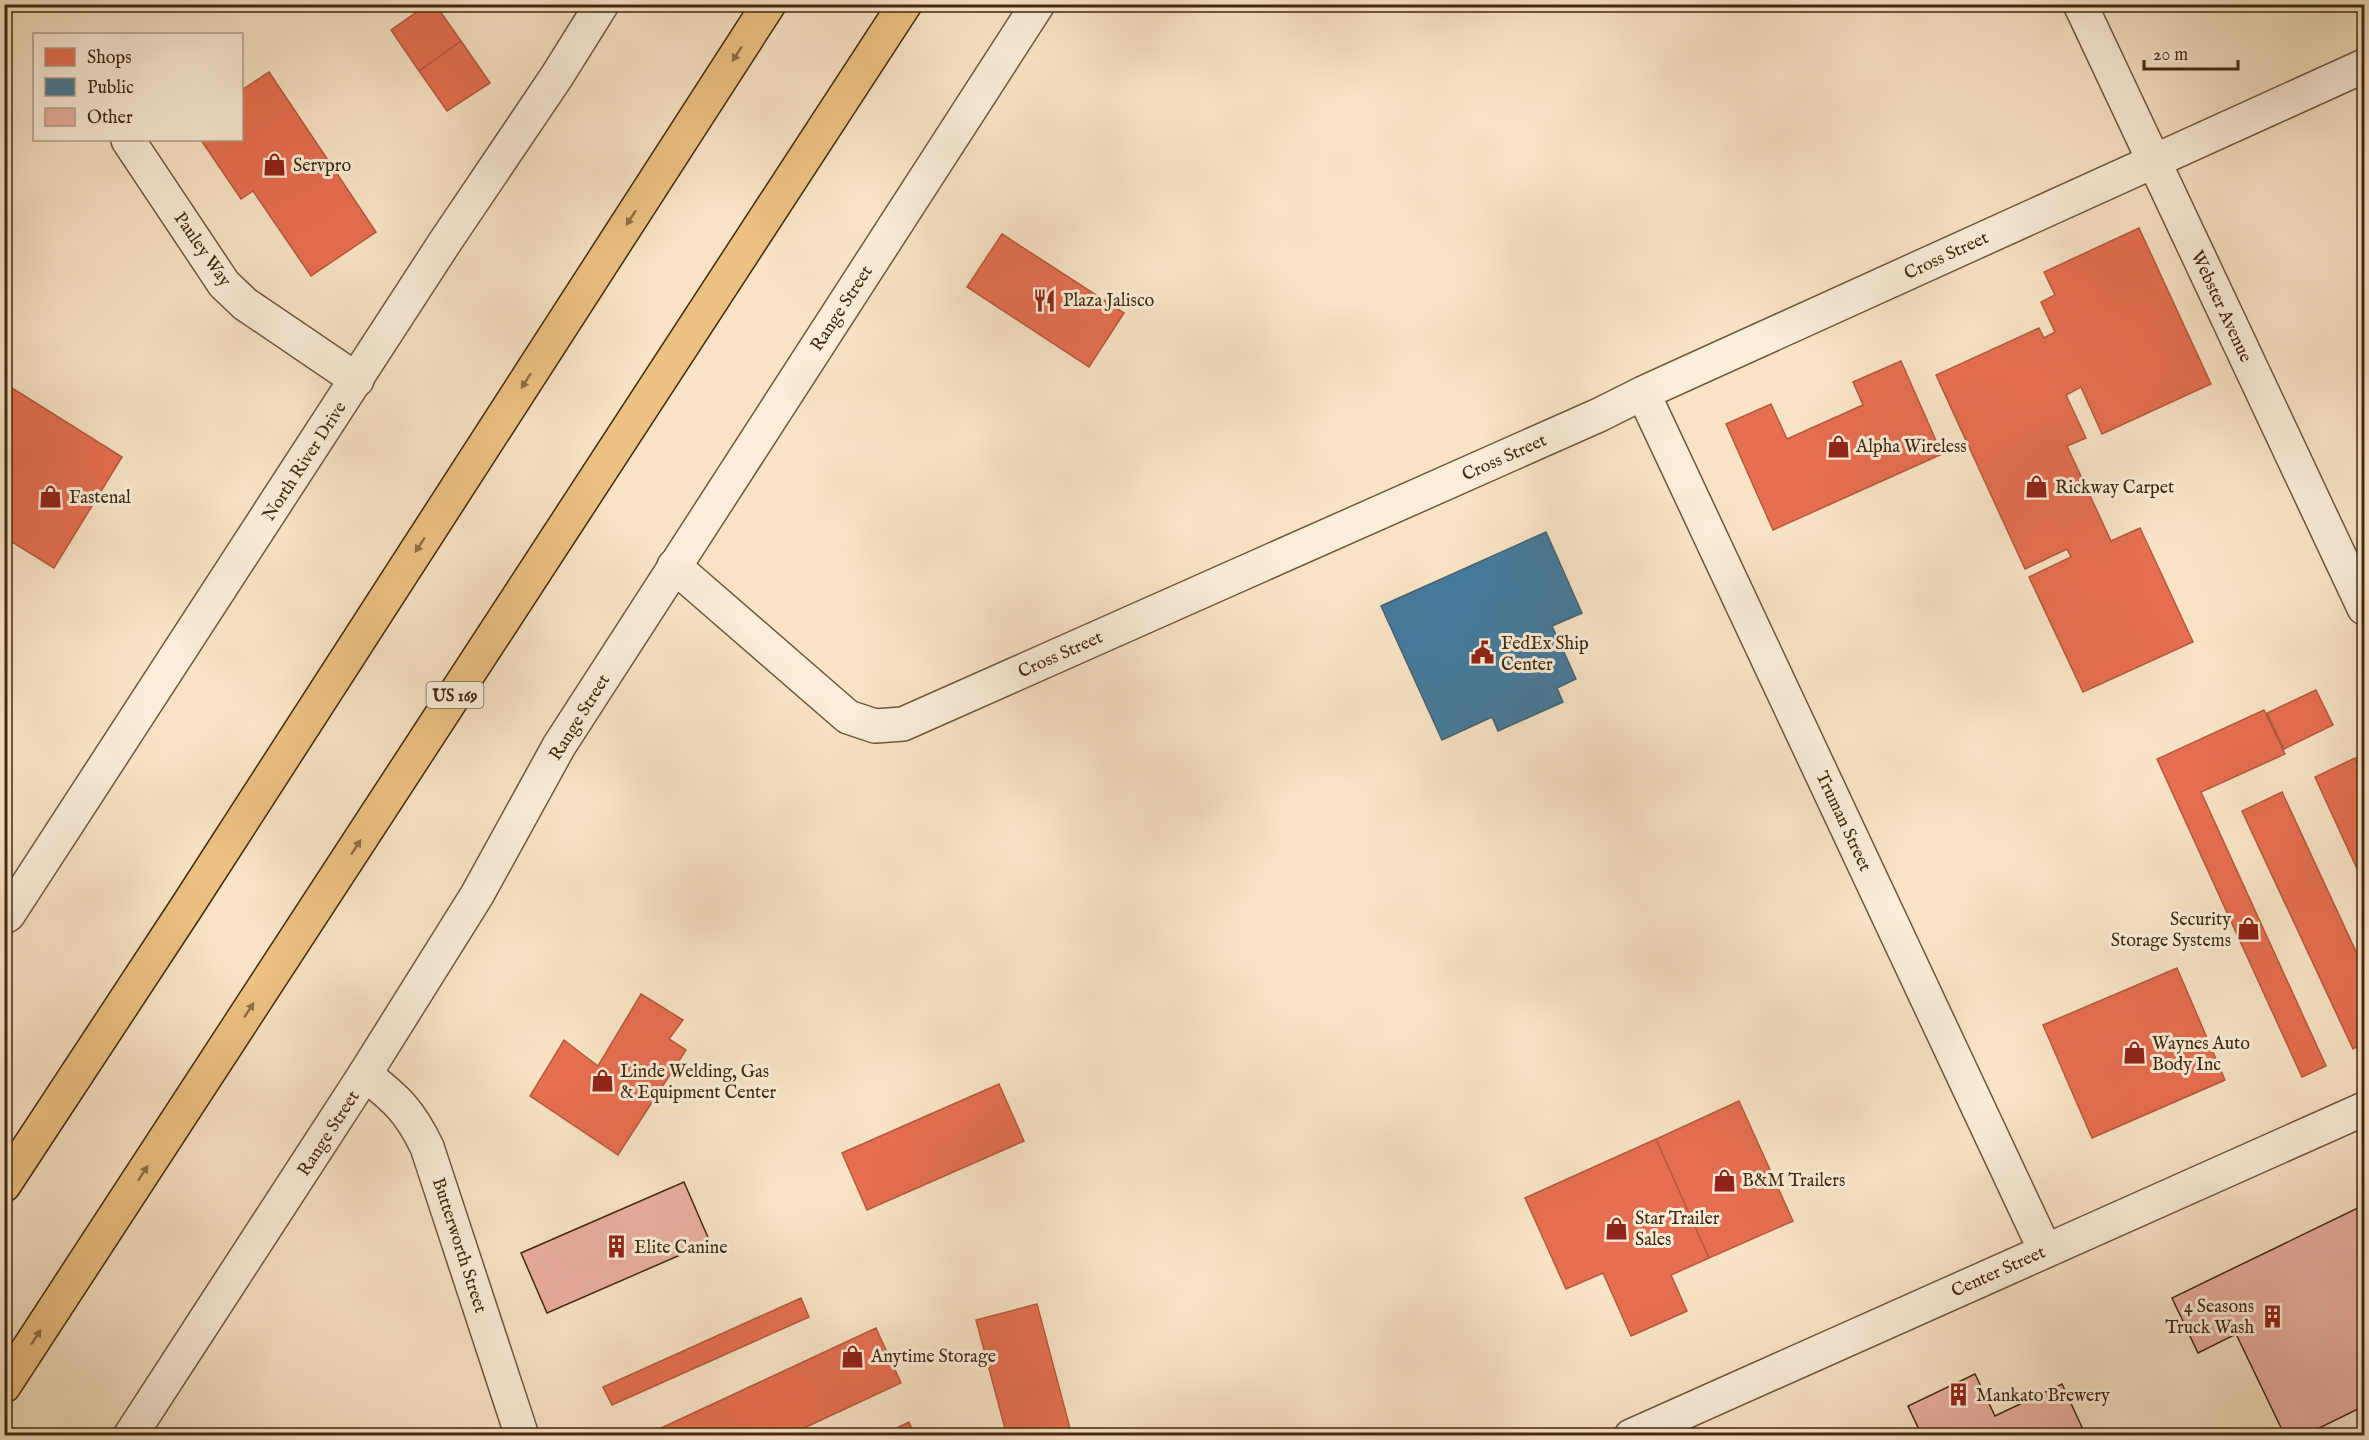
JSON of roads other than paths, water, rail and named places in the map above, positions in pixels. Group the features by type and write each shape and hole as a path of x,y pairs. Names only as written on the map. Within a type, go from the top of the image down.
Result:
{"highway":[{"path":"4,1185 199,888 769,4"},
{"name":"US 169","path":"4,1386 905,4"}],"street":[{"name":"North River Drive","path":"4,917 8,915 602,4"},
{"name":"Range Street","path":"130,1436 366,1074 477,895 559,746 1038,4"},
{"name":"Webster Avenue","path":"2080,4 2364,608"},
{"name":"Cross Street","path":"674,566 848,717 875,726 903,724 1599,415 1642,393 2364,66"},
{"name":"Pauley Way","path":"129,141 224,284 245,304 357,380"},
{"name":"Truman Street","path":"1642,393 2045,1250"},
{"name":"Butterworth Street","path":"366,1074 401,1104 416,1124 427,1147 522,1436"},
{"name":"Center Street","path":"1631,1436 2364,1109"}],"place":[{"name":"Servpro","path":"275,165"},
{"name":"Plaza Jalisco","path":"1045,300"},
{"name":"Alpha Wireless","path":"1838,446"},
{"name":"Rickway Carpet","path":"2037,487"},
{"name":"Fastenal","path":"51,497"},
{"name":"FedEx Ship Center","path":"1483,653"},
{"name":"Security Storage Systems","path":"2249,929"},
{"name":"Waynes Auto Body Inc","path":"2134,1053"},
{"name":"Linde Welding, Gas & Equipment Center","path":"602,1081"},
{"name":"B&M Trailers","path":"1724,1180"},
{"name":"Star Trailer Sales","path":"1617,1228"},
{"name":"Elite Canine","path":"616,1247"},
{"name":"4 Seasons Truck Wash","path":"2272,1316"},
{"name":"Anytime Storage","path":"853,1356"},
{"name":"Mankato Brewery","path":"1958,1395"}]}
